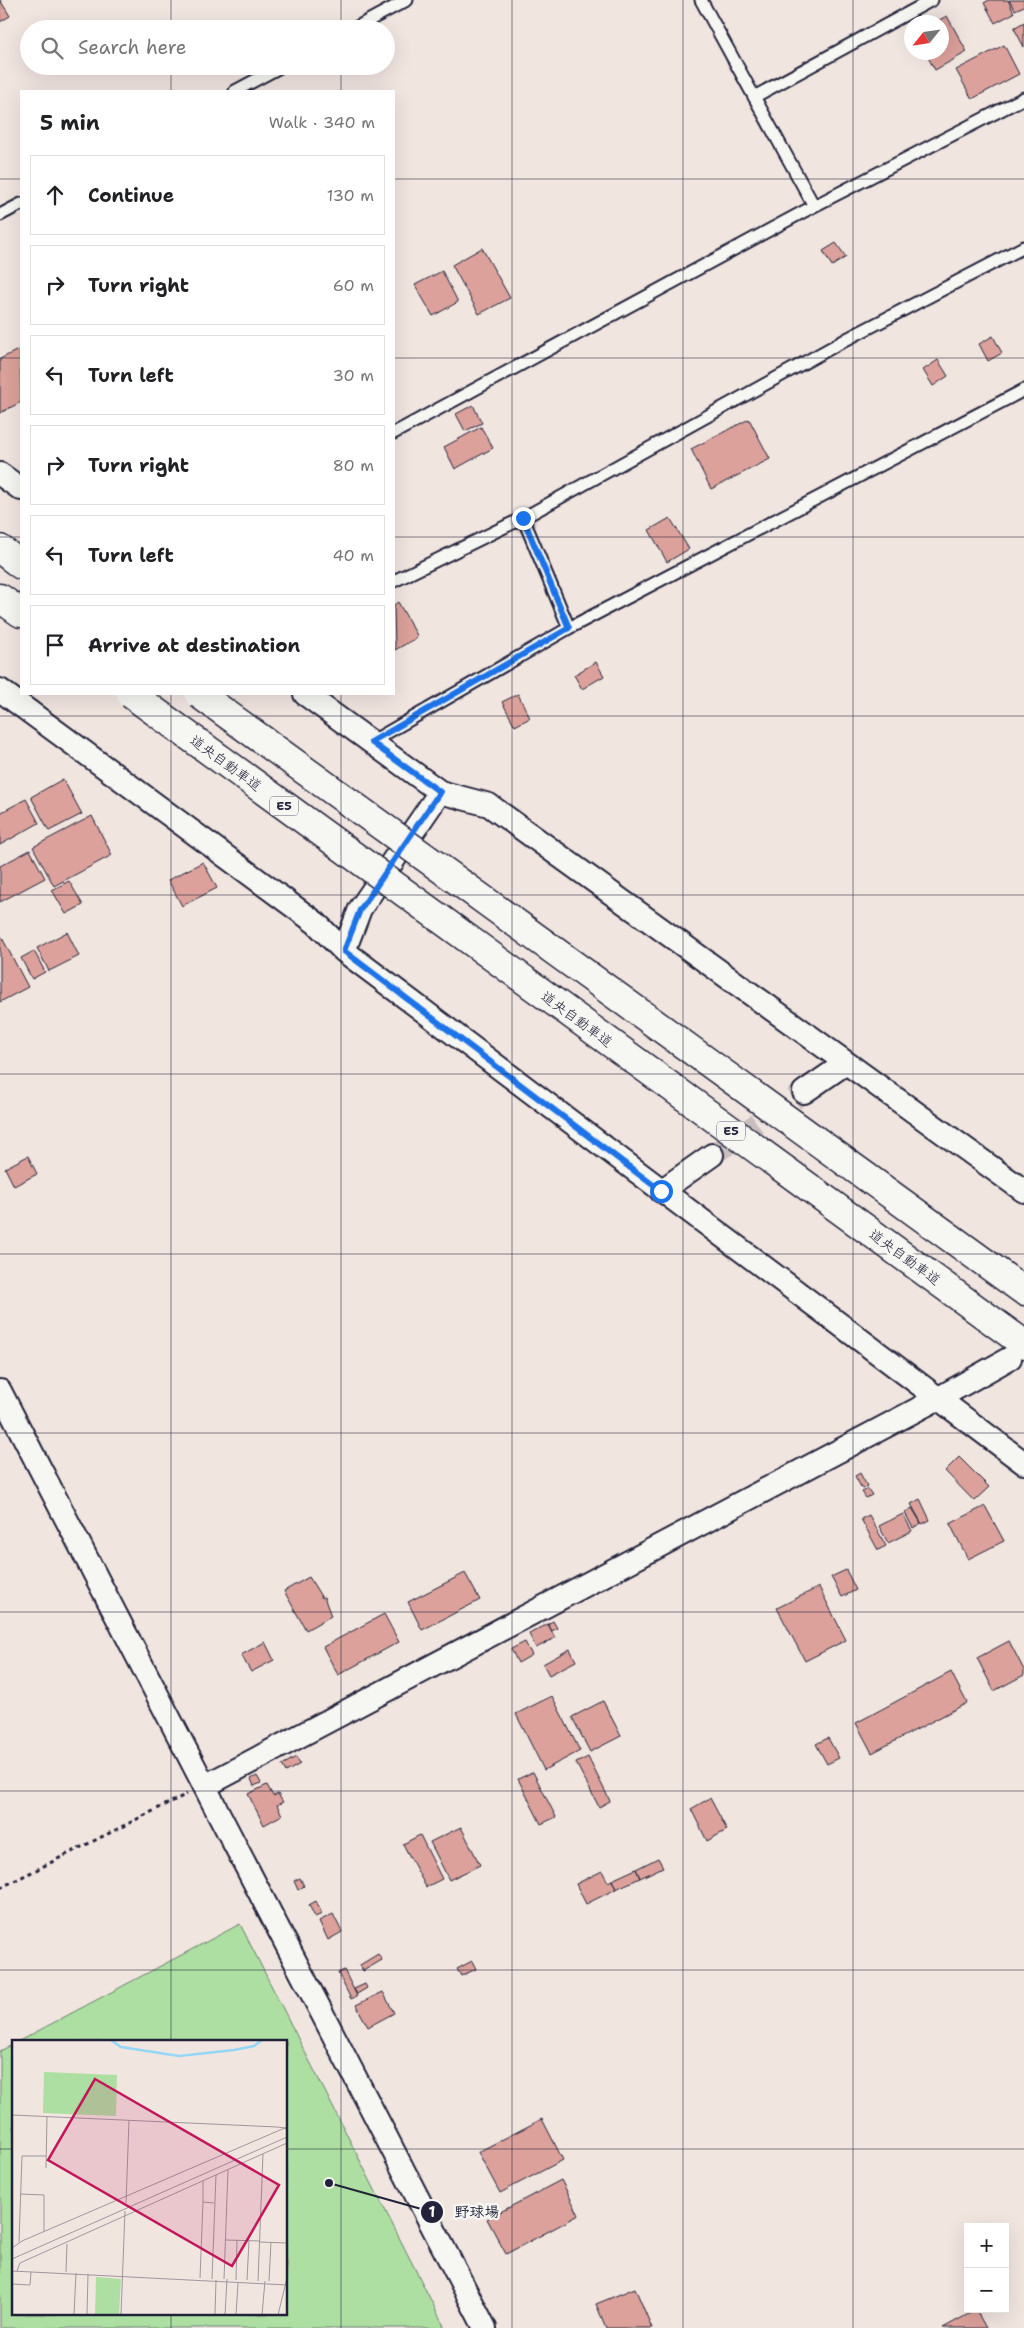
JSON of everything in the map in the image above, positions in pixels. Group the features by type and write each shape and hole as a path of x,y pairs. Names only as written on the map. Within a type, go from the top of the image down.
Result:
{"highway":[{"path":"0,549 20,564"},
{"path":"0,598 20,612"},
{"name":"道央自動車道","path":"132,695 438,917 1017,1351"},
{"path":"200,695 1024,1292"}],"street":[{"path":"0,474 20,488"},
{"path":"0,690 316,923 344,951 1024,1463"},
{"path":"306,695 440,792 489,804 1024,1191"},
{"path":"344,951 360,910 440,792"},
{"path":"804,1092 846,1063"},
{"path":"661,1191 712,1155"},
{"path":"205,1786 937,1399 1017,1351"},
{"path":"0,1391 485,2328"}],"lane":[{"path":"369,20 407,0"},
{"path":"701,0 814,206"},
{"path":"754,97 932,0"},
{"path":"236,90 265,75"},
{"path":"395,432 814,206 1024,98"},
{"path":"0,216 20,205"},
{"path":"395,582 523,518 847,339 1024,247"},
{"path":"371,742 569,628 1024,390"},
{"path":"523,518 569,628"}],"path":[{"path":"0,1888 205,1786"}],"green space":[{"path":"240,1924 445,2328 0,2328 0,2051 12,2045 12,2316 288,2316 288,2040 21,2040"}],"building":[{"path":"0,0 10,16 0,22"},
{"path":"989,0 1008,0 1014,13 995,23 984,3"},
{"path":"1009,0 1024,0 1024,6 1015,10"},
{"path":"949,20 967,52 935,70 929,60 949,60"},
{"path":"1024,22 1024,47 1014,28"},
{"path":"1004,45 1019,74 972,99 956,70"},
{"path":"836,243 846,257 832,266 823,251"},
{"path":"482,248 510,298 479,314 452,265"},
{"path":"442,271 458,302 433,316 415,285"},
{"path":"993,336 1002,353 988,361 979,344"},
{"path":"20,349 20,403 0,413 0,359"},
{"path":"938,360 948,376 933,386 923,370"},
{"path":"473,405 482,423 465,431 456,414"},
{"path":"749,419 770,459 711,489 691,449"},
{"path":"481,427 493,448 455,469 444,447"},
{"path":"670,518 689,549 667,562 649,530"},
{"path":"398,602 418,637 395,650 395,604"},
{"path":"596,662 604,676 582,689 574,675"},
{"path":"518,694 530,718 515,726 502,702"},
{"path":"63,779 82,814 49,831 31,797"},
{"path":"26,799 39,823 0,845 0,813"},
{"path":"92,816 112,855 54,886 33,847"},
{"path":"30,850 45,878 0,902 0,866"},
{"path":"203,862 217,888 182,906 168,880"},
{"path":"69,881 83,905 66,914 52,890"},
{"path":"67,932 79,956 49,971 37,948"},
{"path":"0,934 28,987 0,1002"},
{"path":"34,951 45,972 32,979 21,958"},
{"path":"28,1156 37,1174 14,1186 5,1168"},
{"path":"959,1457 989,1487 974,1501 945,1471"},
{"path":"860,1473 867,1486 862,1489 855,1476"},
{"path":"868,1489 872,1495 866,1498 862,1492"},
{"path":"920,1499 930,1520 922,1524 911,1504"},
{"path":"985,1506 1004,1541 968,1559 950,1524"},
{"path":"912,1508 921,1523 913,1528 905,1513"},
{"path":"903,1514 912,1531 888,1543 879,1526"},
{"path":"869,1515 886,1546 878,1550 861,1519"},
{"path":"846,1570 856,1590 842,1597 831,1577"},
{"path":"465,1573 480,1600 422,1630 408,1602"},
{"path":"309,1577 322,1598 324,1597 331,1616 306,1630 284,1591"},
{"path":"819,1587 846,1640 805,1661 777,1608"},
{"path":"384,1614 399,1642 338,1675 323,1647"},
{"path":"553,1621 557,1628 552,1631 548,1624"},
{"path":"548,1624 555,1638 536,1648 529,1634"},
{"path":"1009,1641 1024,1670 1024,1675 994,1691 977,1658"},
{"path":"265,1642 274,1660 251,1672 241,1655"},
{"path":"525,1642 532,1655 518,1663 511,1649"},
{"path":"570,1649 576,1661 549,1675 543,1664"},
{"path":"951,1672 967,1703 872,1753 856,1723"},
{"path":"552,1696 580,1751 544,1770 516,1714"},
{"path":"603,1701 621,1736 590,1752 572,1717"},
{"path":"828,1738 839,1758 827,1764 816,1744"},
{"path":"296,1757 300,1764 286,1772 282,1765"},
{"path":"588,1757 610,1801 599,1807 576,1763"},
{"path":"533,1772 556,1817 541,1824 518,1779"},
{"path":"257,1776 261,1783 254,1786 251,1779"},
{"path":"267,1785 273,1796 278,1794 283,1802 277,1805 282,1815 264,1825 248,1794"},
{"path":"710,1798 727,1830 707,1841 691,1809"},
{"path":"461,1827 480,1865 449,1880 430,1842"},
{"path":"420,1835 442,1879 426,1887 403,1844"},
{"path":"658,1858 663,1867 640,1878 636,1869"},
{"path":"636,1869 640,1878 616,1889 612,1880"},
{"path":"602,1871 608,1882 612,1880 616,1889 586,1904 576,1884"},
{"path":"300,1878 304,1886 298,1890 294,1881"},
{"path":"316,1901 322,1914 315,1917 309,1905"},
{"path":"333,1914 342,1932 328,1940 319,1921"},
{"path":"378,1954 382,1960 363,1971 360,1965"},
{"path":"472,1961 476,1969 461,1976 457,1969"},
{"path":"344,1970 357,1996 351,1999 338,1973"},
{"path":"365,1984 367,1988 357,1994 354,1989"},
{"path":"383,1992 394,2013 368,2027 356,2005"},
{"path":"542,2119 563,2160 500,2193 478,2152"},
{"path":"561,2180 579,2215 506,2254 487,2219"},
{"path":"635,2288 652,2328 606,2328 596,2304"},
{"path":"970,2313 978,2313 986,2328 943,2328"}],"tunnel":[{"path":"712,1155 804,1092"}],"place":[{"name":"野球場","path":"329,2183"}],"route":[{"path":"523,518 569,628 371,742 440,792 360,910 344,951 661,1191"}]}
